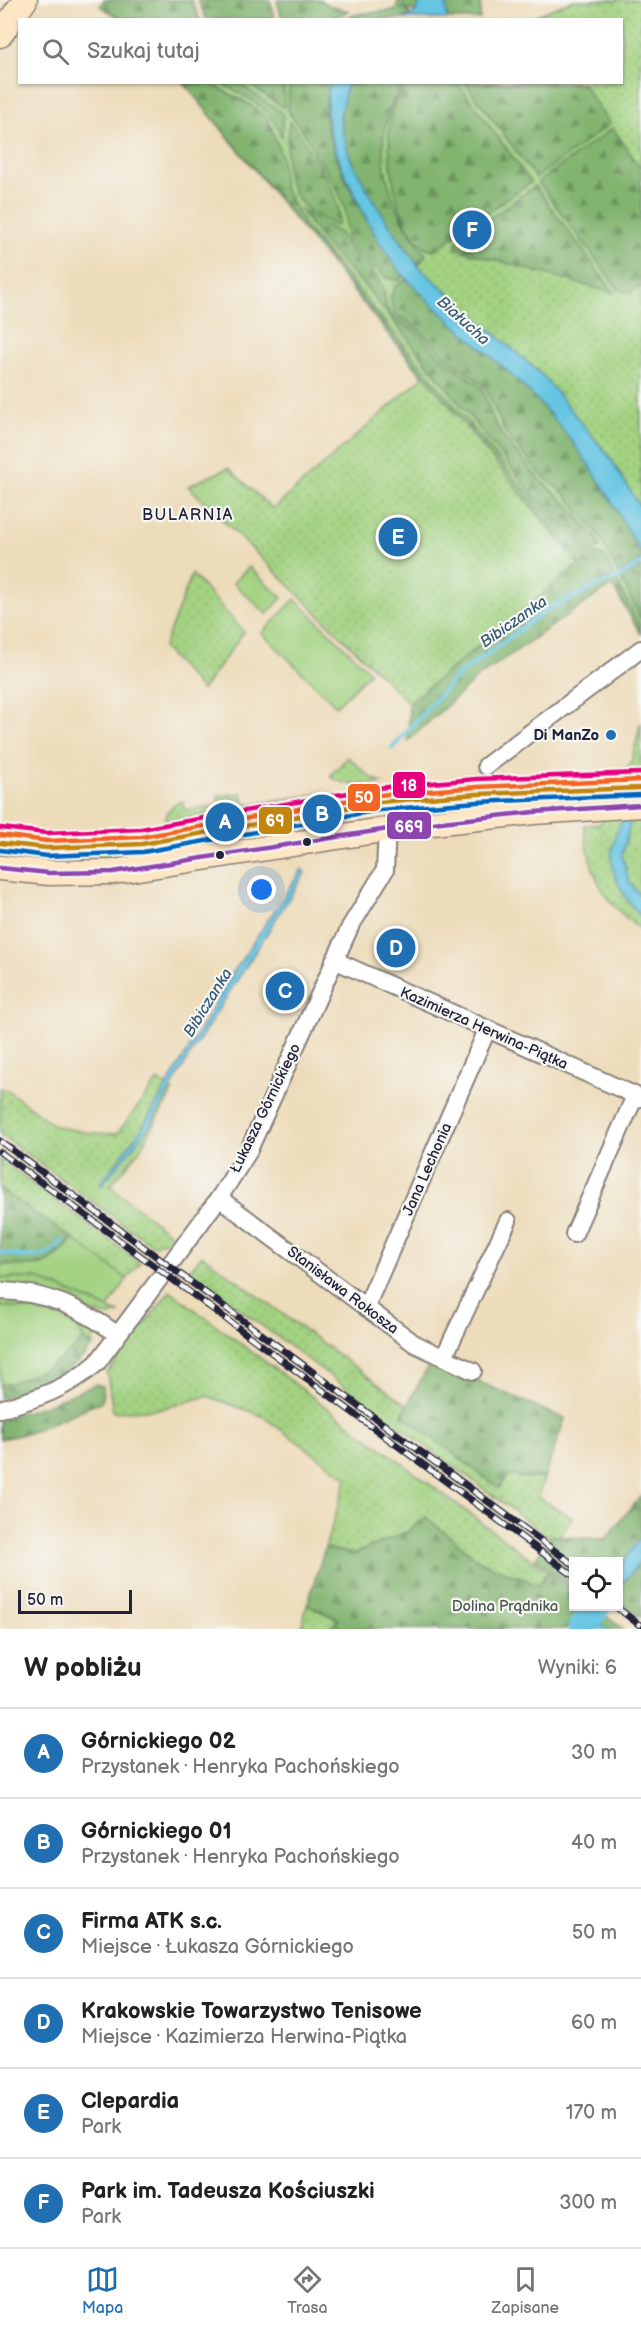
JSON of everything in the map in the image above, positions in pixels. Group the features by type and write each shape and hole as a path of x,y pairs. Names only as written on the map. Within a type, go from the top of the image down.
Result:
{"street":[{"path":"0,35 25,0"},
{"path":"486,766 641,648"},
{"path":"0,868 49,873 113,872 387,829 534,812 641,805"},
{"name":"Łukasza Górnickiego","path":"0,1409 54,1392 80,1377 97,1363 219,1198 247,1154 350,927 385,870 387,829"},
{"name":"Kazimierza Herwina-Piątka","path":"334,960 638,1097 574,1234"},
{"name":"Jana Lechonia","path":"366,1307 487,1030"},
{"name":"Stanisława Rokosza","path":"219,1198 415,1344 473,1371"},
{"path":"444,1357 508,1221"},
{"path":"0,1292 23,1292 61,1300 92,1316 117,1334"}],"green space":[{"path":"104,0 191,0 200,18 119,18 100,6"},
{"path":"198,0 270,0 275,18 206,18"},
{"path":"277,0 321,0 326,4 349,11 333,18 282,18"},
{"path":"398,0 481,0 480,18 447,18 447,14 407,10 411,16 404,18 347,18 357,14 396,10"},
{"path":"574,0 641,0 641,634 612,585 579,564 409,703 188,486 228,468 273,509 423,377 185,84 623,84 623,18 529,18"},
{"path":"185,84 212,84 252,106 268,119 281,155 284,188 306,227 536,504 569,527 587,550 605,557 614,576 604,580 608,582 616,580 638,622 641,634 612,585 478,677 408,741 409,703 579,564"},
{"path":"222,84 239,84 283,114 282,138 272,118 249,98"},
{"path":"248,84 284,84 284,108"},
{"path":"289,84 330,84 325,114 335,154 355,199 380,242 404,276 397,281 384,277 372,261 355,249 347,239 345,209 339,193 305,134 288,112"},
{"path":"347,84 403,84 392,104 385,126 383,149 392,194 401,216 426,255 418,266 384,219 352,162 341,122"},
{"path":"407,84 459,84 531,182 435,250 422,245 411,232 402,215 396,195 389,152 389,133 392,109"},
{"path":"466,84 583,84 610,124 536,178"},
{"path":"289,121 314,156 331,188 337,203 339,216 337,226 316,215 295,196 290,185 287,162"},
{"path":"613,128 641,169 641,286 630,293 618,289 538,182"},
{"path":"535,186 613,293 456,249 456,243"},
{"path":"299,208 340,234 353,252 369,264 383,288 387,308 395,319 416,331 438,354 482,388 495,423 504,438 537,477 570,507 597,539 600,548 595,549 587,545 571,524 538,501 370,292 325,244"},
{"path":"406,279 528,389 561,426 604,488 641,554 641,560 618,574 599,535 565,494 541,475 506,434 485,386 443,354 418,329 395,314 390,298 395,287"},
{"path":"641,566 641,620 621,578"},
{"path":"249,567 282,598 267,614 233,583"},
{"path":"192,574 244,632 202,690 163,648"},
{"path":"295,599 370,672 336,706 262,633"},
{"path":"641,722 641,930 607,897 594,872 586,842 584,825 600,824 612,799 467,809 466,803 406,807 359,815 355,811 444,802 615,794 632,759"},
{"path":"348,757 370,777 382,783 349,784 330,776"},
{"path":"242,793 244,805 321,794 165,822 168,811 179,802 183,801 185,810 219,806 218,796"},
{"path":"153,847 151,855 124,863 0,860 0,848 72,855"},
{"path":"158,1080 173,1091 139,1151 110,1186 174,1237 153,1246 0,1134 0,1088 7,1090 55,1126 89,1133 117,1134"},
{"path":"0,1159 140,1263 127,1279 0,1189"},
{"path":"0,1189 73,1239 56,1257 41,1265 0,1265"},
{"path":"73,1239 127,1279 108,1308 36,1278 0,1278 0,1265 41,1265 56,1257"},
{"path":"202,1255 407,1405 402,1414 499,1488 507,1476 544,1478 538,1497 572,1518 556,1542 189,1272"},
{"path":"0,1278 36,1278 119,1313 111,1316 101,1315 0,1287"},
{"path":"170,1291 548,1572 538,1585 479,1561 426,1517 407,1532 353,1554 325,1548 347,1478 262,1416 207,1396 161,1409 113,1412 107,1373"},
{"path":"0,1295 21,1296 86,1321 83,1325 94,1334 93,1345 83,1339 81,1332 40,1310 0,1306"},
{"path":"0,1306 35,1310 61,1317 71,1322 79,1330 83,1339 56,1362 23,1378 0,1385"},
{"path":"83,1339 93,1345 84,1356 63,1373 40,1386 0,1398 0,1385 45,1368 75,1348"},
{"path":"431,1361 565,1419 544,1478 507,1476 499,1488 402,1415"},
{"path":"96,1384 103,1386 102,1401 29,1433 0,1439 0,1419 44,1406"},
{"path":"641,1496 641,1617 623,1605 623,1557 569,1557 569,1585 535,1559 551,1536 605,1539"},
{"name":"Dolina Prądnika","path":"426,1517 479,1561 538,1585 548,1572 569,1588 569,1611 599,1611 623,1629 328,1629 339,1619 307,1605 325,1548 353,1554 407,1532"},
{"path":"307,1605 339,1620 328,1629 301,1629"}],"water":[{"path":"420,0 446,0 447,18 404,18 418,8"},
{"path":"330,84 347,84 340,116 351,160 375,203 418,266 543,376 609,456 641,508 641,554 598,479 560,426 513,376 441,313 407,279 388,255 358,202 332,140 327,118"},
{"path":"641,783 641,805 630,824 622,855 629,881 641,897 641,917 626,898 617,881 612,866 612,851 615,836"},
{"path":"302,869 305,873 191,1053 150,1126 102,1185 100,1184 143,1127 231,976"},
{"path":"641,1537 641,1561 624,1582 623,1562"}],"waterway":[{"name":"Bibiczanka","path":"392,748 456,677 549,608 620,576 641,563"},
{"name":"Bibiczanka","path":"0,1253 26,1257 42,1256 56,1248 62,1241"},
{"name":"Białucha","path":"581,1629 594,1611"},
{"path":"589,1618 603,1629"}],"railway":[{"path":"0,1141 569,1561"},
{"path":"0,1152 569,1572"},
{"path":"622,1611 641,1626"}],"tram line":[{"name":"50","path":"0,835 47,841 142,837 378,795 477,787 641,780"}],"transit line":[{"name":"18","path":"1,828 47,833 141,829 377,788 476,779 641,773"},
{"name":"69","path":"0,843 47,848 142,844 379,802 477,794 641,788"},
{"path":"0,850 47,856 143,852 380,810 477,802 641,795"},
{"name":"669","path":"0,868 49,873 113,872 414,825 534,812 641,805"}],"place":[{"name":"Park im. Tadeusza Kościuszki","path":"472,230"},
{"name":"Clepardia","path":"398,537"},
{"name":"Di ManZo","path":"611,735"},
{"name":"Górnickiego 01","path":"322,814"},
{"name":"Górnickiego 02","path":"225,822"},
{"name":"Krakowskie Towarzystwo Tenisowe","path":"396,948"},
{"name":"Firma ATK s.c.","path":"285,991"}],"district":[{"name":"BULARNIA","path":"188,514"}]}
